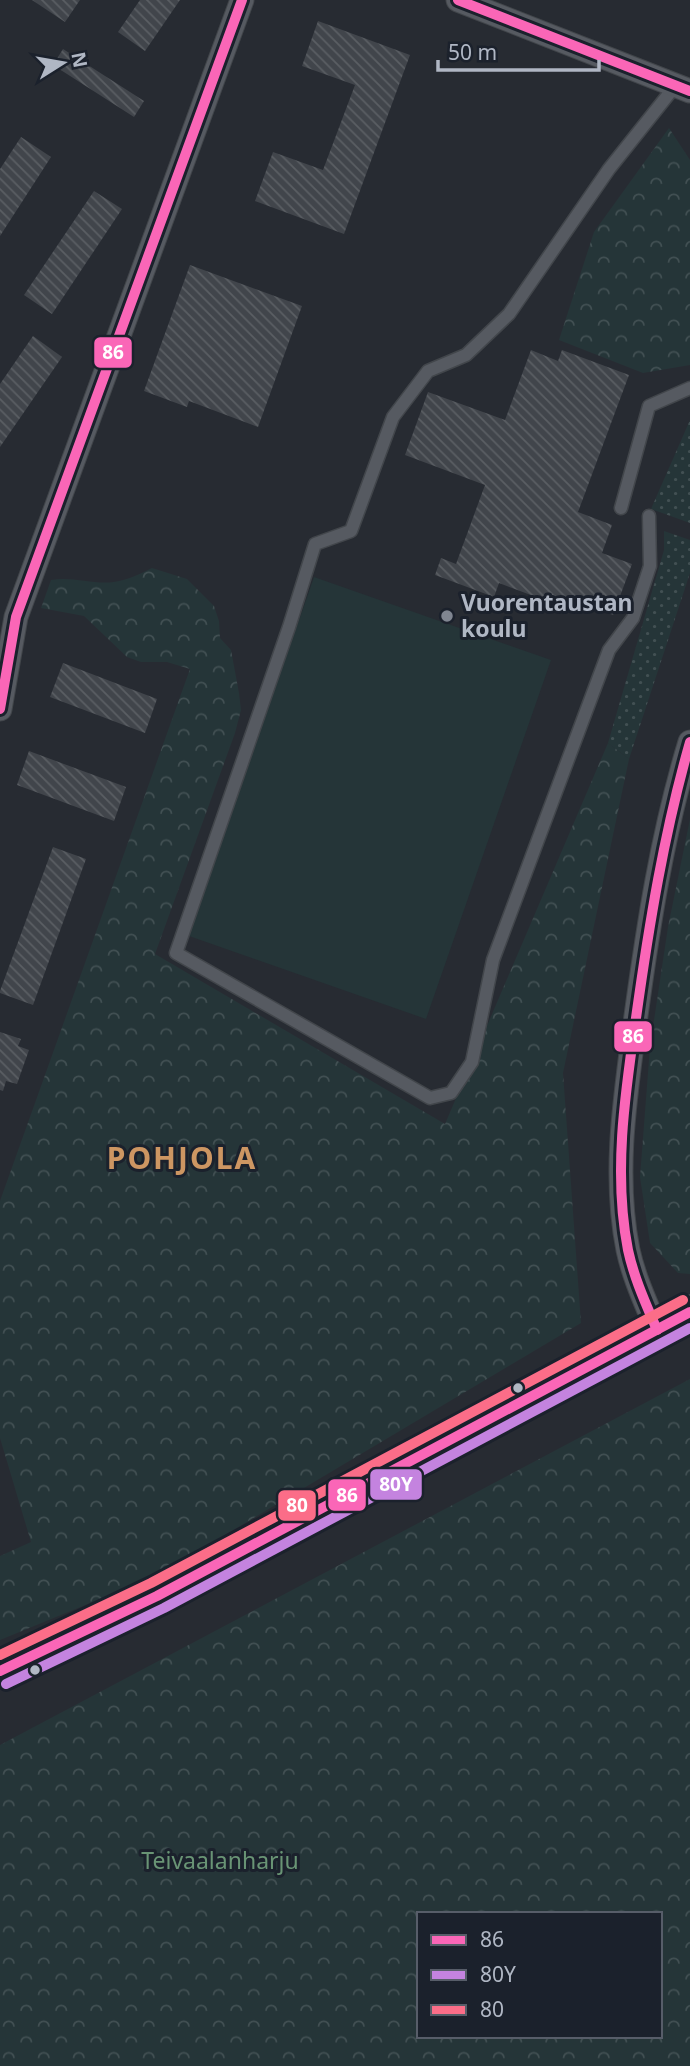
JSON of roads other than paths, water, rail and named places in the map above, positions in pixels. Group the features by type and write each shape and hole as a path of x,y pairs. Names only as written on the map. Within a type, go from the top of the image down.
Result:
{"main road":[{"path":"0,1671 157,1597 690,1312"}],"street":[{"path":"0,709 16,617 242,0"},
{"path":"458,0 683,88"},
{"path":"657,1329 642,1295 628,1249 621,1189 623,1120 652,901 676,787 690,742"}],"lane":[{"path":"649,516 650,566 633,618 609,650 493,960 472,1062 452,1093 429,1098 176,953 315,544 351,531 393,417 428,371 466,355 509,314 609,169 683,88"},
{"path":"621,508 649,406 690,388"}],"place":[{"name":"Vuorentaustan koulu","path":"447,616"}],"district":[{"name":"POHJOLA","path":"182,1159"}],"park label":[{"name":"Teivaalanharju","path":"220,1861"}]}
